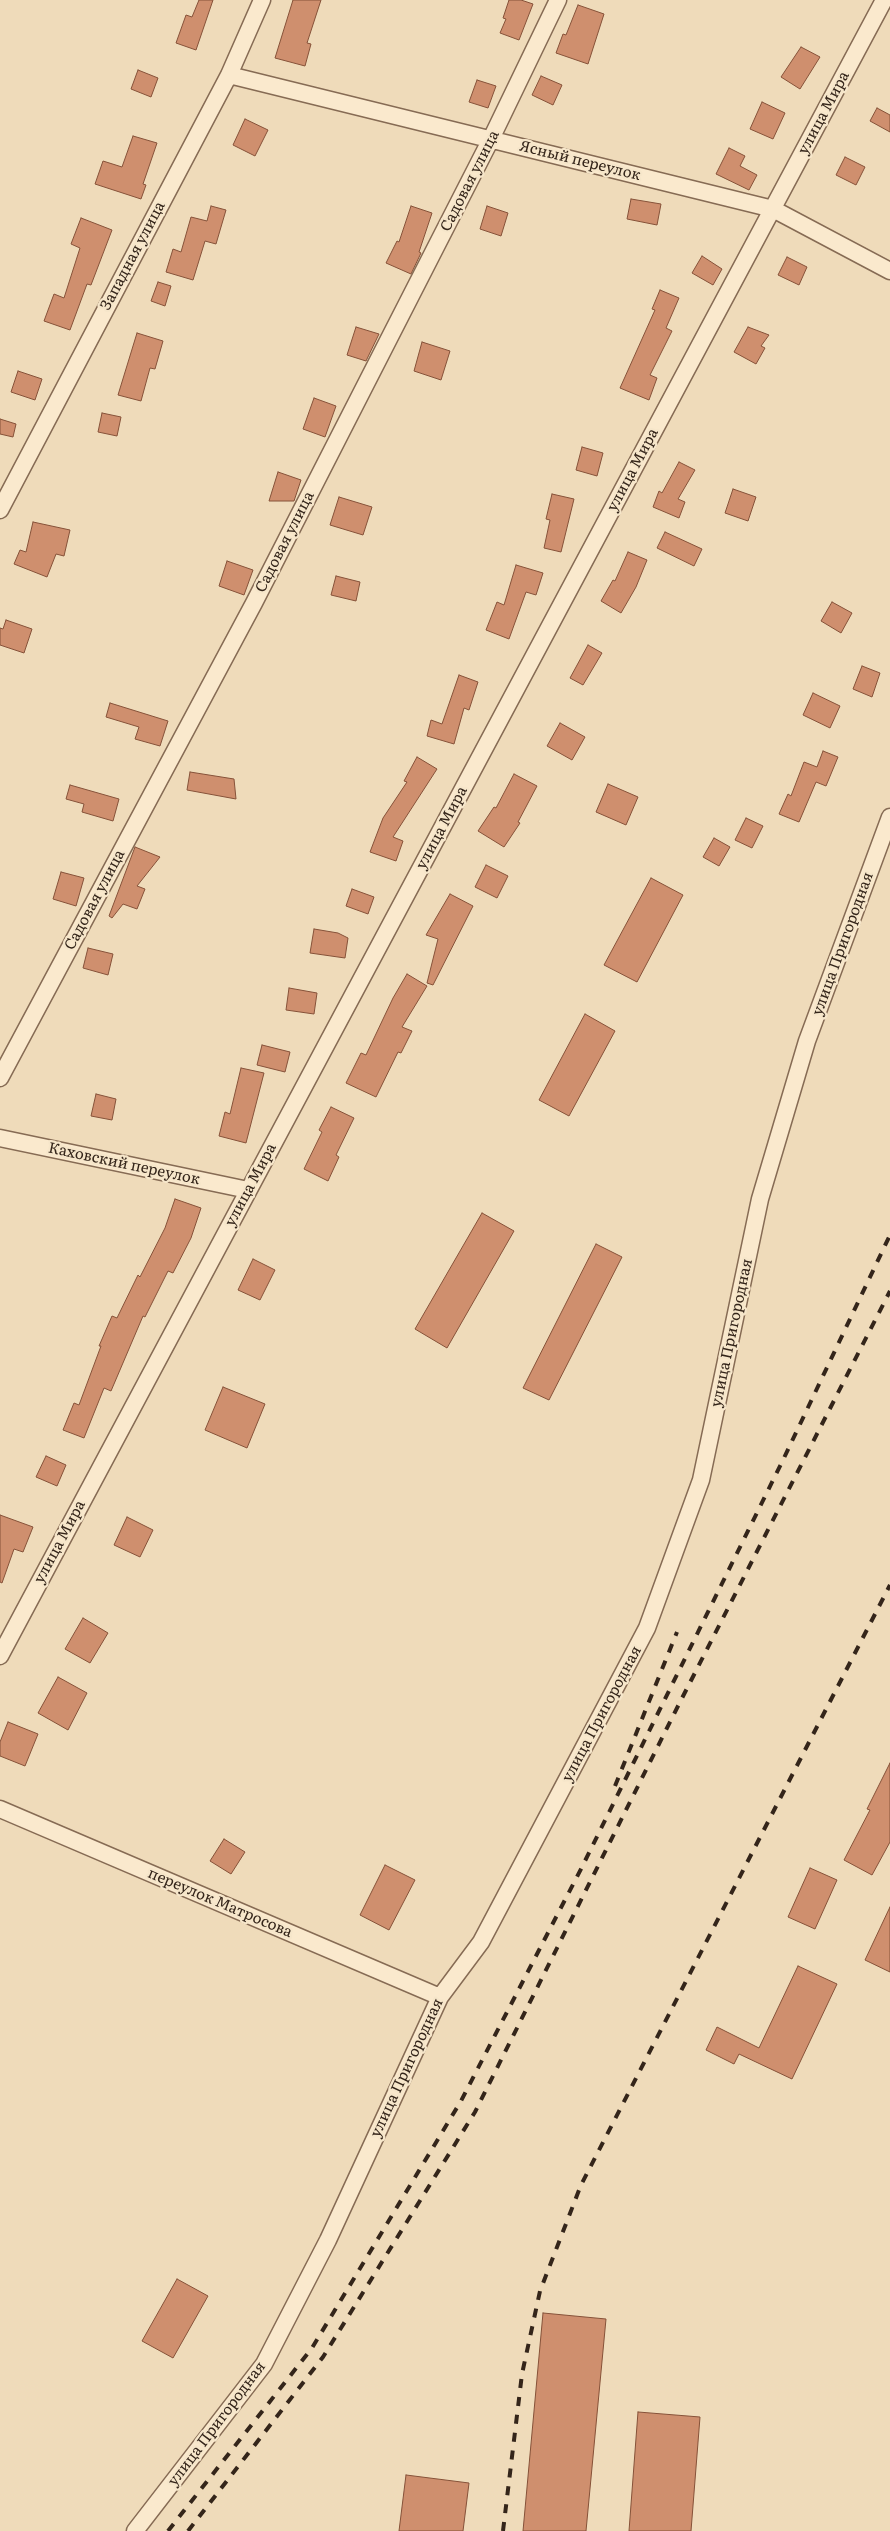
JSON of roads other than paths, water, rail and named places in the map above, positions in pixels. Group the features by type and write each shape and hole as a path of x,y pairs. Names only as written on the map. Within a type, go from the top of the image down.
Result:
{"street":[{"name":"Западная улица","path":"0,510 229,75 262,0"},
{"name":"Садовая улица","path":"0,1078 254,602 491,140 558,0"},
{"name":"улица Мира","path":"0,1656 884,0"},
{"name":"Ясный переулок","path":"229,75 772,209 890,271"},
{"name":"улица Пригородная","path":"135,2531 264,2364 328,2240 440,1997 481,1942 647,1628 701,1480 760,1199 807,1041 890,817"},
{"name":"Каховский переулок","path":"0,1138 248,1190"},
{"name":"переулок Матросова","path":"0,1809 440,1997"}],"railway":[{"path":"168,2531 312,2348 461,2101 582,1867 783,1460 890,1235"},
{"path":"188,2531 323,2357 475,2112 678,1706 890,1291"},
{"path":"503,2531 522,2374 540,2291 581,2185 890,1585"},
{"path":"615,1786 677,1632"}]}
